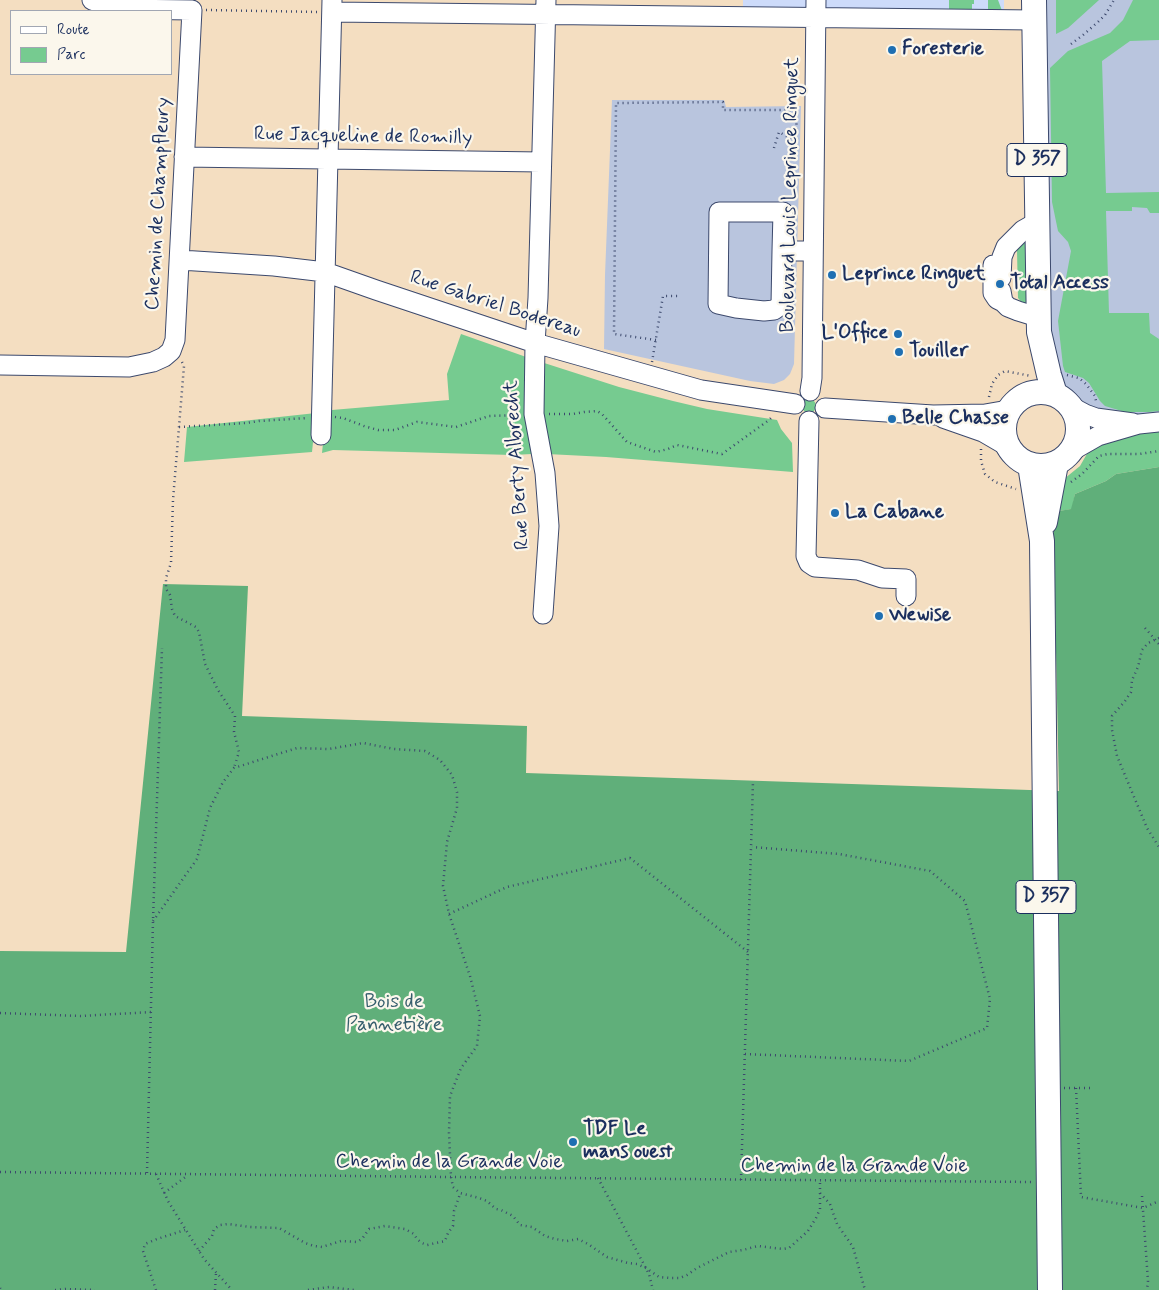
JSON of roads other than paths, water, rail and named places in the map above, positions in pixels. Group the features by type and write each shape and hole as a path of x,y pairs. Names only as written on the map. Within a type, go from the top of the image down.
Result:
{"main road":[{"name":"D 357","path":"1034,10 1039,326 1049,375 1063,400"},
{"name":"D 357","path":"1026,394 1039,326"},
{"path":"1039,391 1063,400 1076,417 1078,429 1076,441 1063,458 1048,466 1039,467 1038,481 1007,446 1003,428 1004,418 1014,402 1026,394 1039,391"},
{"name":"D 357","path":"1038,481 1042,541 1050,1290"}],"street":[{"name":"Chemin de Champfleury","path":"0,365 129,367 153,362 164,357 173,345 180,260 192,10 117,9 92,0"},
{"path":"321,426 332,6 762,10 1034,10"},
{"name":"Rue Berty Albrecht","path":"543,614 549,526 545,473 534,414 546,7"},
{"name":"Boulevard Louis Leprince Ringuet","path":"810,391 812,378 816,9"},
{"name":"Rue Jacqueline de Romilly","path":"184,157 542,162"},
{"path":"719,212 783,212 782,251 781,306 774,310 764,311 718,304 719,212"},
{"path":"1038,224 1023,230 1006,247 1002,257 993,265 993,293 997,299 1002,290 1008,307 1031,315 1039,326"},
{"path":"782,251 813,251"},
{"name":"Rue Gabriel Bodereau","path":"180,260 274,266 325,272 535,343 701,390 789,403"},
{"path":"810,391 821,396 825,408 818,419 809,421 803,419 789,403 810,391"},
{"path":"1063,400 1085,414 1096,418 1139,424"},
{"path":"825,408 933,414 985,414 1008,410"},
{"path":"933,414 983,432 1007,446"},
{"path":"809,421 806,556 809,563 815,567 858,570 882,578 906,579 906,596"},
{"path":"1063,458 1098,436 1139,424 1159,422"}],"place":[{"name":"Foresterie","path":"892,50"},
{"name":"Leprince Ringuet","path":"832,275"},
{"name":"Total Access","path":"1000,284"},
{"name":"L'Office","path":"898,334"},
{"name":"Touiller","path":"899,352"},
{"name":"Belle Chasse","path":"892,419"},
{"name":"La Cabane","path":"835,513"},
{"name":"Wewise","path":"879,616"},
{"name":"TDF Le mans ouest","path":"573,1142"}],"park label":[{"name":"Bois de Pannetière","path":"394,1014"}]}
